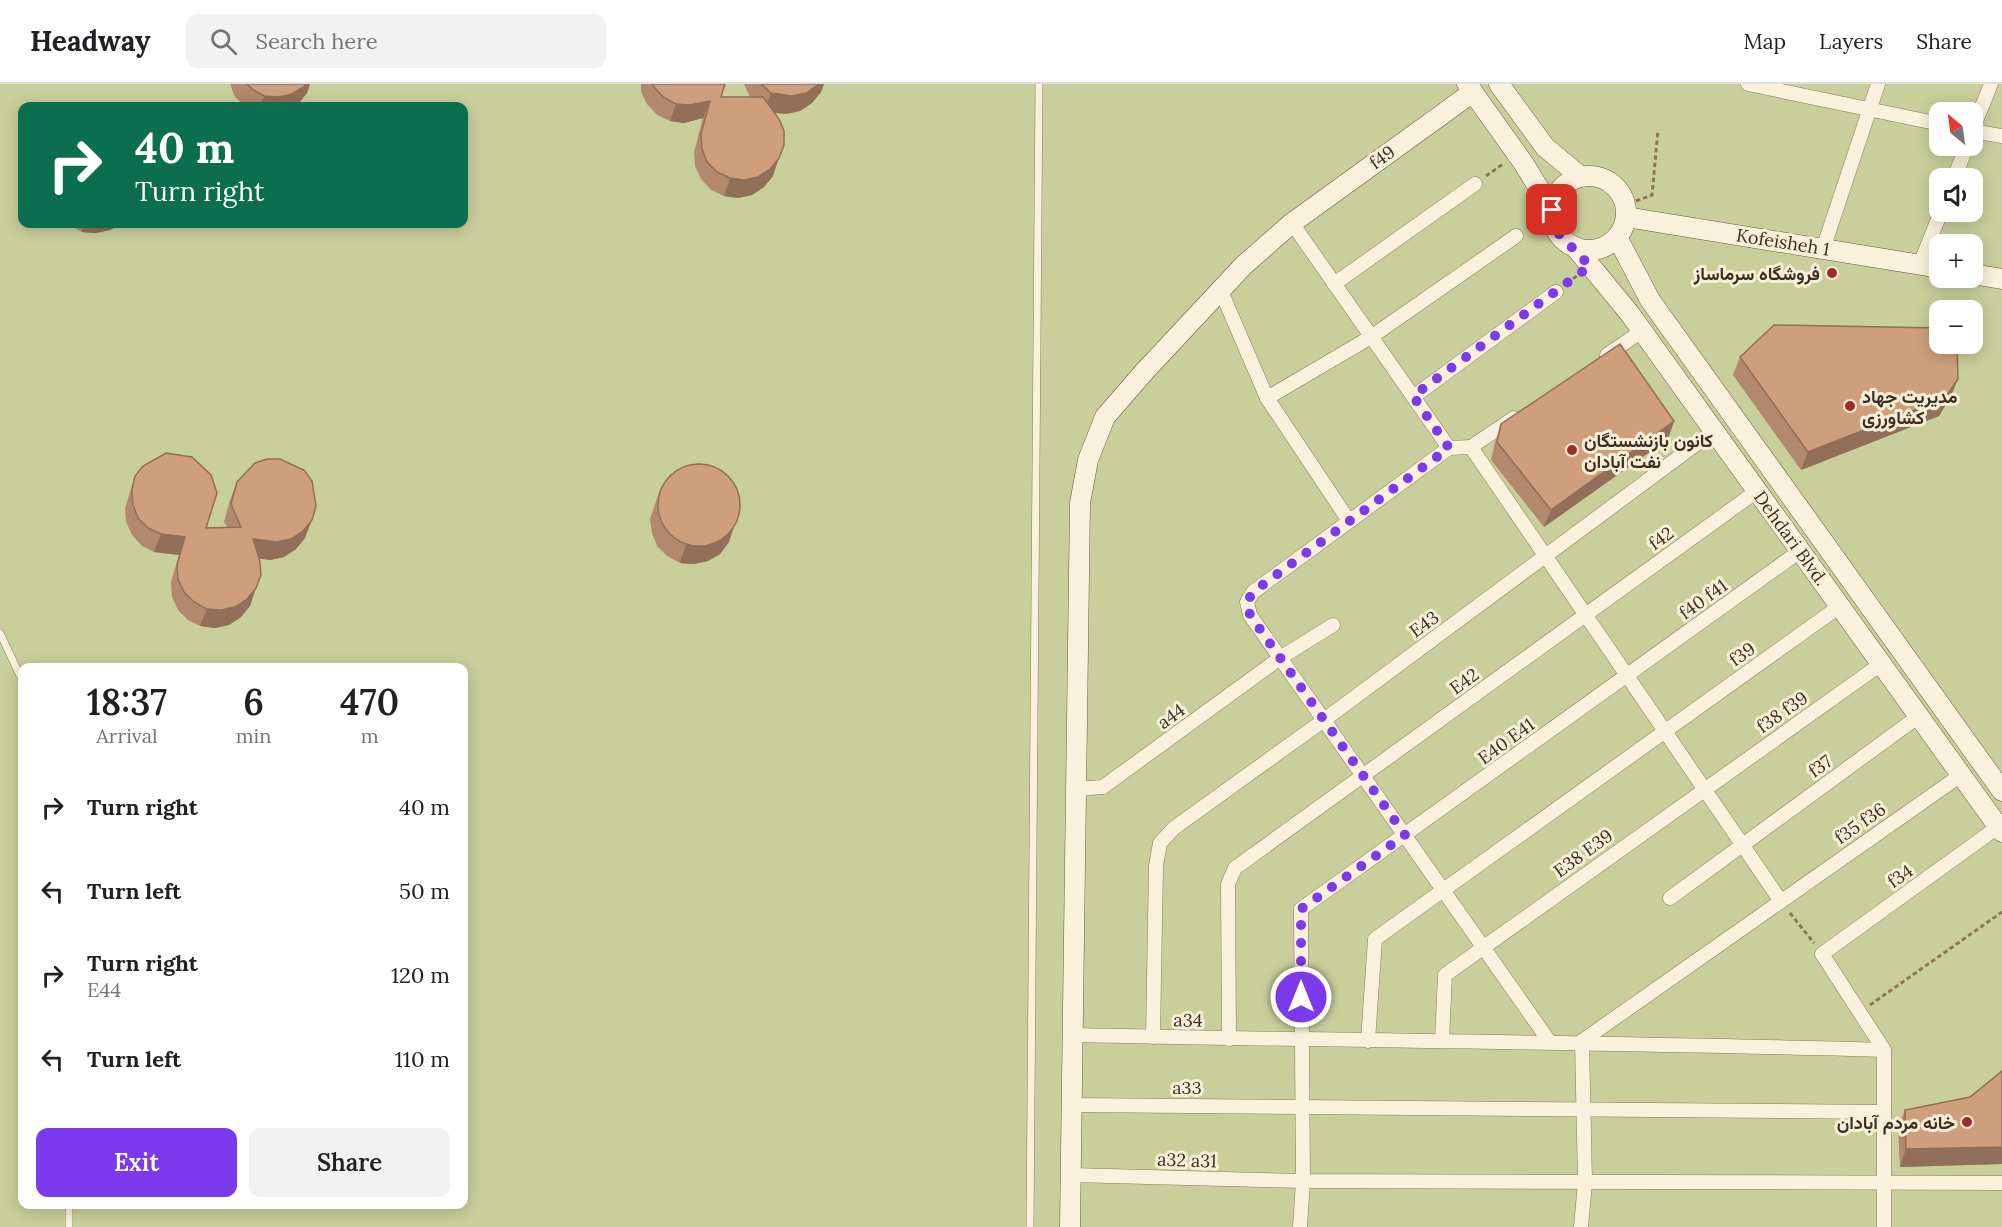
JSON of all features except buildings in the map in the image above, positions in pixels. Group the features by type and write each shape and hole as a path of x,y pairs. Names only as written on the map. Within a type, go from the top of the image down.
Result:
{"main road":[{"path":"1499,84 1545,147 1581,177"},
{"path":"1470,88 1517,154 1552,210 1557,232 1575,247 1598,249 1617,237 1626,211 1614,185 1593,176 1581,177 1561,189 1552,210"},
{"name":"f49","path":"1070,1227 1080,503 1088,460 1105,417 1244,265 1292,223 1470,88"},
{"name":"Kofeisheh 1","path":"1626,211 1823,249 1929,266"},
{"name":"Dehdari Blvd.","path":"1617,237 1650,300 2002,791"},
{"name":"Dehdari Blvd.","path":"1575,247 1642,330 2000,830"},
{"path":"1983,276 2002,279"}],"street":[{"path":"1748,84 1770,86 1869,111 1929,122"},
{"path":"1823,249 1878,84"},
{"path":"1983,105 1991,84"},
{"path":"1983,133 2002,136"},
{"path":"1334,284 1475,184"},
{"path":"1920,264 1937,222"},
{"path":"1292,223 1449,448"},
{"path":"1268,398 1371,337 1516,236"},
{"path":"1221,291 1268,398 1349,521"},
{"path":"1413,396 1556,292"},
{"path":"1595,363 1642,330"},
{"path":"1528,408 1471,447 1449,448 1253,592 1247,602 1250,615 1549,1041"},
{"name":"E43","path":"1153,1037 1156,866 1160,843 1174,828 1546,557 1714,431"},
{"path":"1471,447 1780,900"},
{"name":"f42","path":"1585,615 1757,490"},
{"name":"f40 f41","path":"1627,676 1800,551"},
{"name":"f39","path":"1368,1041 1375,939 1840,606"},
{"name":"E42","path":"1228,1039 1228,884 1234,868 1585,615"},
{"name":"a44","path":"1077,789 1103,787 1280,658 1333,625"},
{"name":"f38 f39","path":"1704,789 1881,664"},
{"name":"E40 E41","path":"1301,1040 1301,909 1627,676"},
{"name":"f37","path":"1670,898 1919,716"},
{"name":"f35 f36","path":"1582,1041 1961,775"},
{"name":"E38 E39","path":"1442,1041 1445,975 1704,789"},
{"name":"f34","path":"1822,954 2000,830"},
{"path":"1822,954 1861,1011 1884,1050 1884,1227"},
{"name":"a34","path":"1074,1035 1368,1041 1582,1041 1884,1050"},
{"path":"1300,1227 1303,1181 1301,1040"},
{"path":"1581,1227 1585,1182 1582,1041"},
{"name":"a33","path":"1072,1105 1884,1112"},
{"name":"a32 a31","path":"1071,1174 1303,1181 2002,1183"}],"lane":[{"path":"1030,1227 1040,84"},
{"path":"0,633 18,672"},
{"path":"69,1209 69,1227"}],"path":[{"path":"1626,211 1652,195 1658,130"},
{"path":"1475,184 1517,154"},
{"path":"1516,236 1552,210"},
{"path":"1556,292 1590,266"},
{"path":"1780,900 1822,954"},
{"path":"1861,1011 2002,912"}],"green space":[{"path":"0,84 2002,84 2002,1227 0,1227"}],"place":[{"name":"فروشگاه سرماساز","path":"1832,273"},
{"name":"مدیریت جهاد کشاورزی","path":"1850,406"},
{"name":"کانون بازنشستگان نفت آبادان","path":"1572,450"},
{"name":"خانه مردم آبادان","path":"1967,1122"}],"route":[{"path":"1301,997 1301,909 1405,835 1250,615 1247,602 1253,592 1449,448 1413,396 1590,266 1575,247 1557,232 1552,210"}]}
